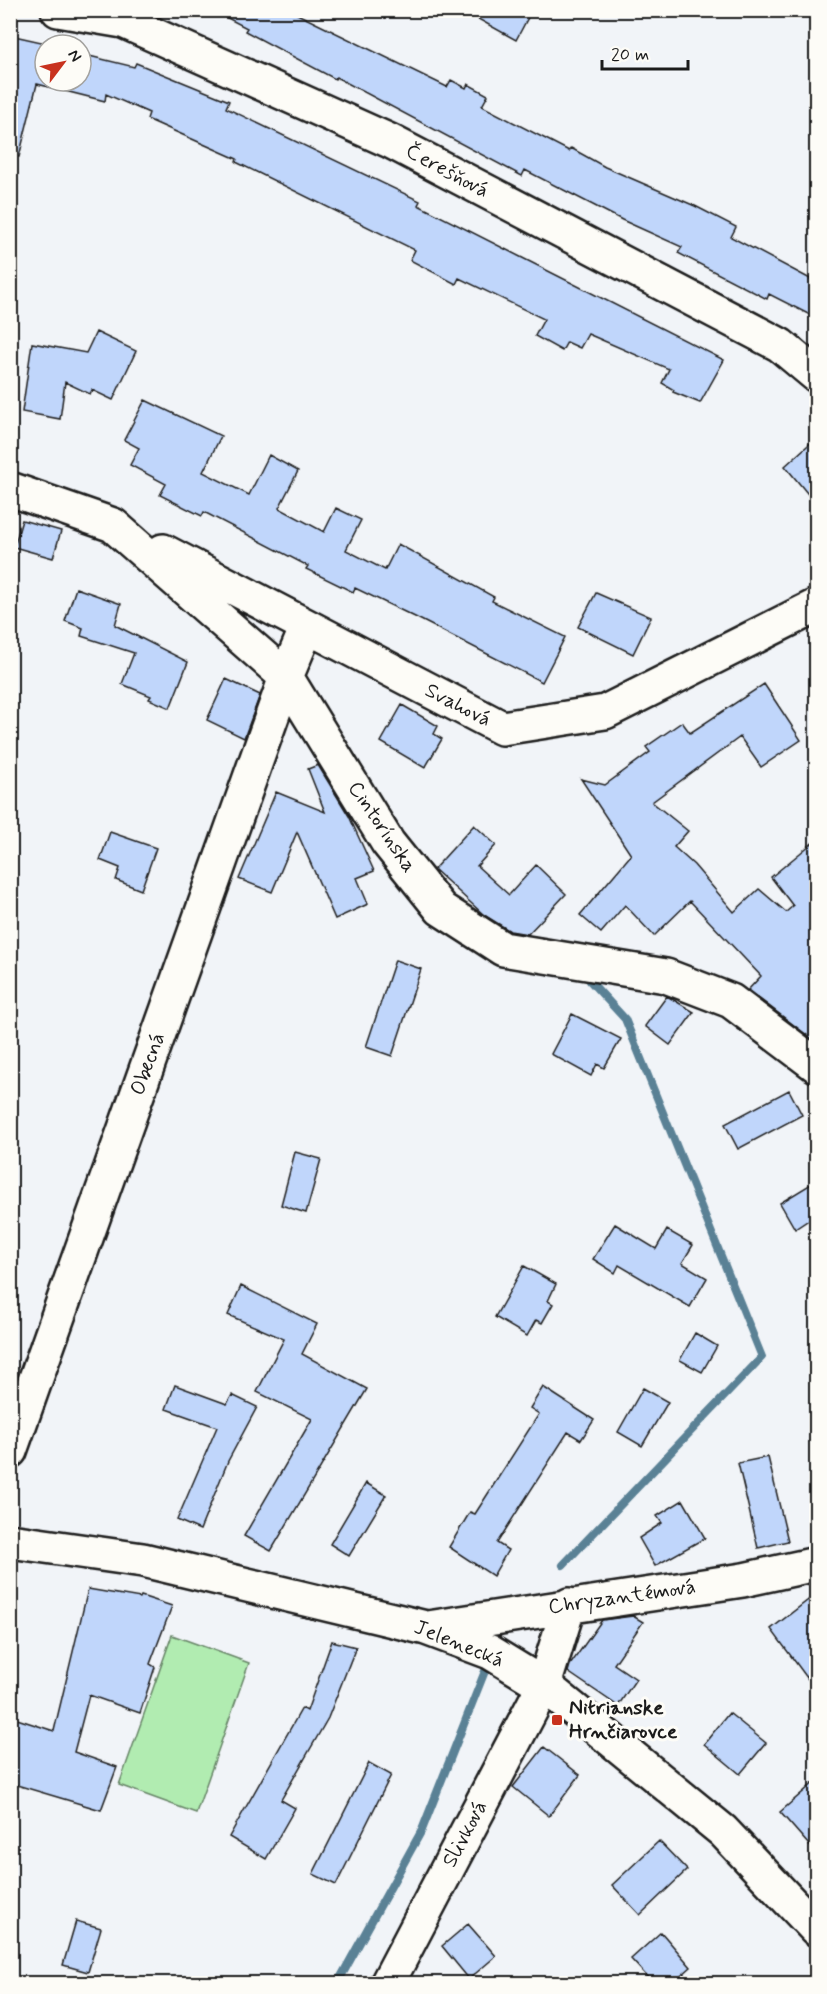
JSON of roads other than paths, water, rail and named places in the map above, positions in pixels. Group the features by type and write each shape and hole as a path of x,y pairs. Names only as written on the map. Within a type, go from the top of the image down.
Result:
{"street":[{"name":"Čerešňová","path":"58,10 125,16 390,141 780,345 816,375"},
{"name":"Cintorínska","path":"10,489 113,525 286,676 388,843 441,909 503,949 666,976 731,1000 816,1065"},
{"name":"Svahová","path":"113,525 502,728 605,712 816,606"},
{"name":"Obecná","path":"10,1451 286,676 307,627"},
{"name":"Jelenecká","path":"10,1541 143,1560 426,1628 490,1652 544,1685 723,1831 816,1929"},
{"name":"Chryzantémová","path":"426,1628 743,1580 816,1564"},
{"name":"Slivková","path":"387,1983 544,1685 569,1605"}],"waterway":[{"path":"563,1565 762,1357 625,1019 590,981"},
{"path":"337,1984 422,1830 487,1666"}],"place":[{"name":"Nitrianske Hrnčiarovce","path":"557,1720"}]}
